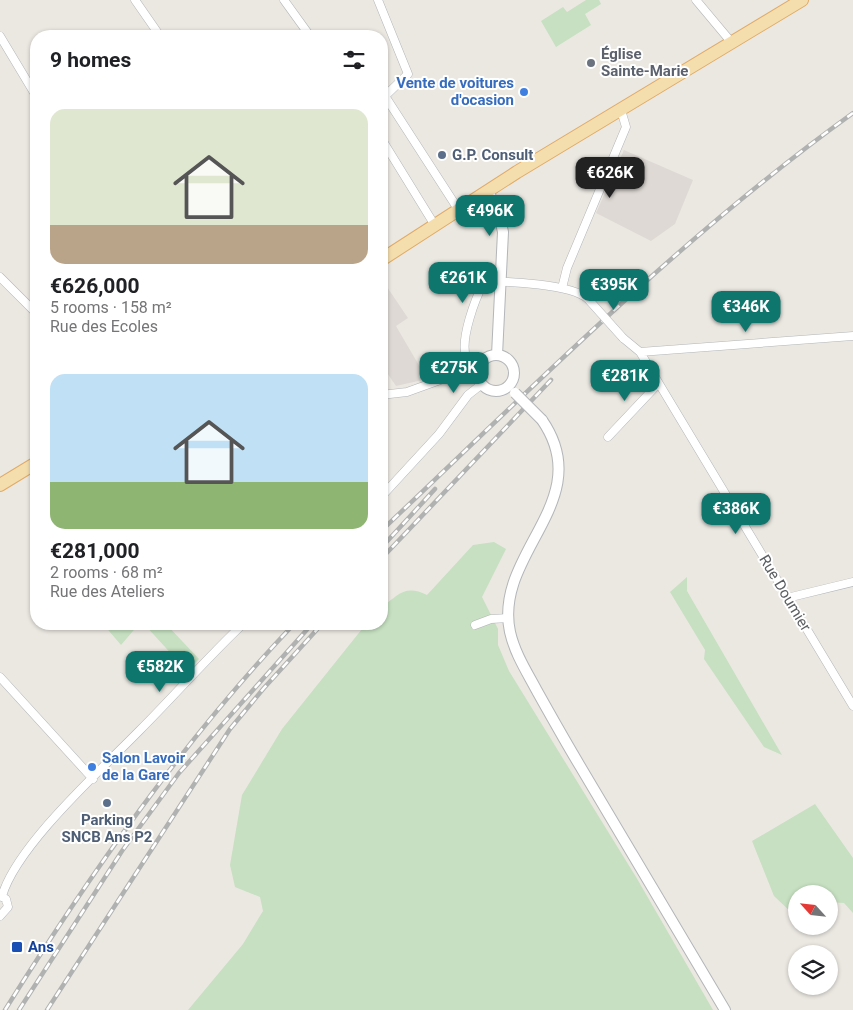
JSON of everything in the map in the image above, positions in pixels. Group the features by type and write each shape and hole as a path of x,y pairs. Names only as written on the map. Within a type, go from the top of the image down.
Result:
{"main road":[{"path":"388,256 429,231 434,224 458,209 802,0"},
{"path":"388,246 424,224 434,224"},
{"path":"0,485 30,467"},
{"path":"0,494 30,476"}],"street":[{"path":"135,0 156,30"},
{"path":"284,0 306,30"},
{"path":"378,0 408,74 388,93"},
{"path":"696,0 732,43"},
{"path":"0,36 30,86"},
{"path":"388,105 458,209"},
{"path":"562,288 567,268 626,127 621,110"},
{"path":"388,149 434,224"},
{"path":"488,191 499,214 503,232 497,355"},
{"path":"0,277 30,307"},
{"path":"480,364 466,357 462,346 478,292 484,282 501,281 577,291 588,298 623,338 640,352 853,336"},
{"name":"Rue Doumier","path":"640,352 853,706"},
{"path":"512,389 495,391 482,384 478,373 480,364 488,357 497,355 506,359 511,365 512,389 542,420 551,434 558,453 559,482 552,506 515,581 509,618 517,654 555,724 725,1010"},
{"path":"388,394 408,392 443,379 455,365 466,357"},
{"path":"388,489 439,434 468,395 482,384"},
{"path":"608,436 658,384"},
{"path":"788,598 853,582"},
{"path":"475,625 491,619 509,618"},
{"path":"0,916 8,907 6,899 1,896 14,870 31,848 204,660 236,630"},
{"path":"0,677 93,779"}],"shaded area":[{"path":"624,150 693,180 675,224 651,241 596,213"},
{"path":"388,288 408,318 396,326 427,379 396,386 388,374"}],"green space":[{"path":"586,0 599,0 601,4 585,14 591,25 556,47 541,21 563,7 567,12"},
{"path":"494,542 506,549 482,597 498,629 498,645 509,671 636,877 713,1010 188,1010 243,944 263,911 260,897 235,887 230,865 242,795 282,729 361,630 388,630 388,602 402,592 407,591 427,595 473,545"},
{"path":"687,577 687,591 782,755 764,747 704,659 705,650 670,592"},
{"path":"108,630 134,630 121,645"},
{"path":"149,630 172,630 199,659 187,671"},
{"path":"815,804 853,858 853,913 844,903 838,903 838,885 788,885 788,909 774,896 752,841"}],"railway":[{"path":"388,524 552,367 669,261 790,160 853,113"},
{"path":"388,552 551,380"},
{"path":"388,540 435,489"},
{"path":"5,1010 70,909 140,810 214,715 289,630"},
{"path":"19,1010 122,851 179,773 307,630"},
{"path":"47,1010 230,729 317,630"}],"place":[{"name":"Église Sainte-Marie","path":"591,63"},
{"name":"Vente de voitures d'ocasion","path":"524,92"},
{"name":"G.P. Consult","path":"442,155"},
{"name":"Salon Lavoir de la Gare","path":"92,767"},
{"name":"Parking SNCB Ans P2","path":"107,803"},
{"name":"Ans","path":"17,947"}]}
